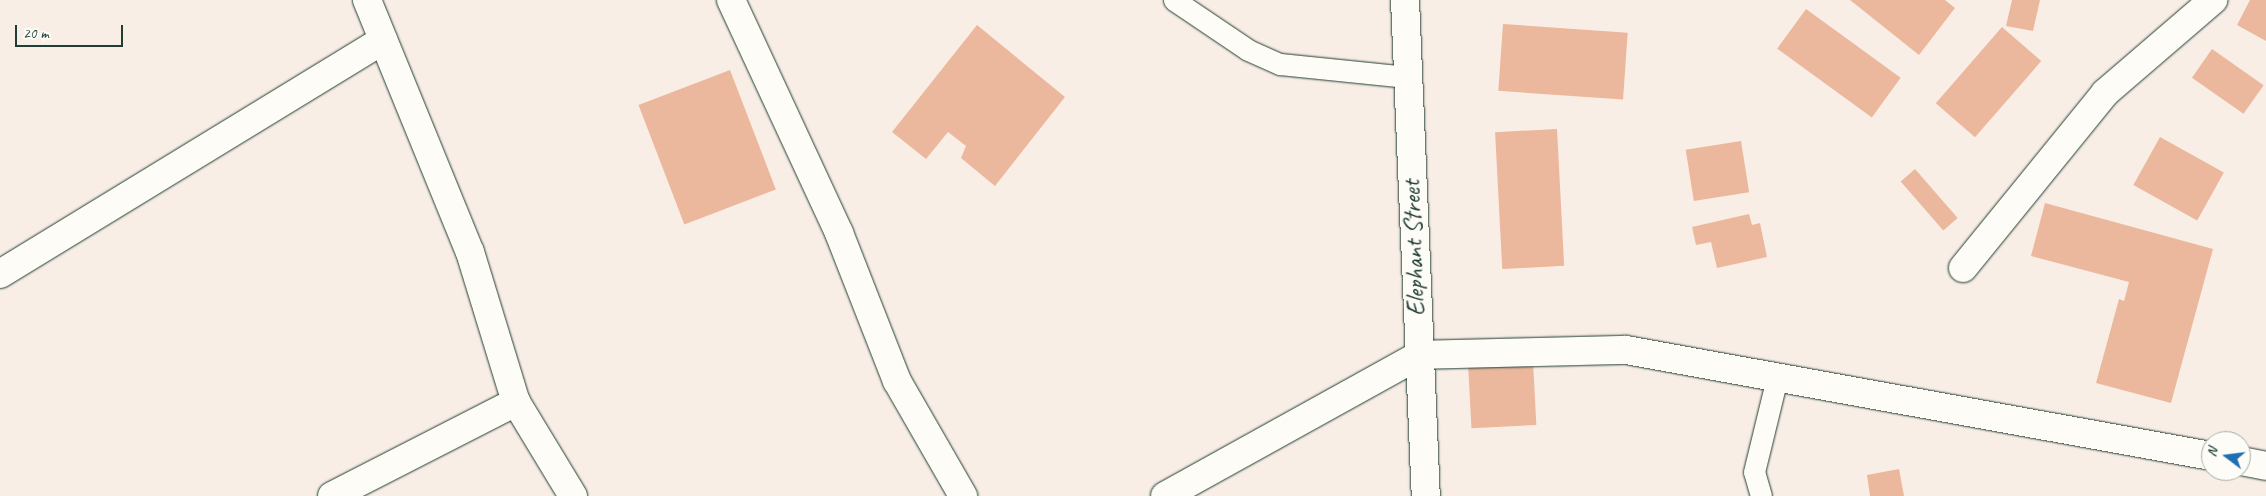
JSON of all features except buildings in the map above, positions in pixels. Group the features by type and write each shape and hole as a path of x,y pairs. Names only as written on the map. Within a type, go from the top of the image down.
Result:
{"street":[{"path":"367,0 470,252 516,402 573,496"},
{"path":"731,0 839,233 897,381 964,496"},
{"name":"Elephant Street","path":"1405,0 1418,355 1426,496"},
{"path":"1963,268 2105,93 2213,0"},
{"path":"0,274 383,40"},
{"path":"1165,496 1418,355 1626,350 2201,454"},
{"path":"332,496 516,402"},
{"path":"2251,464 2266,466"}],"lane":[{"path":"1174,0 1248,50 1280,64 1407,77"},
{"path":"1761,496 1754,472 1777,378"}]}
